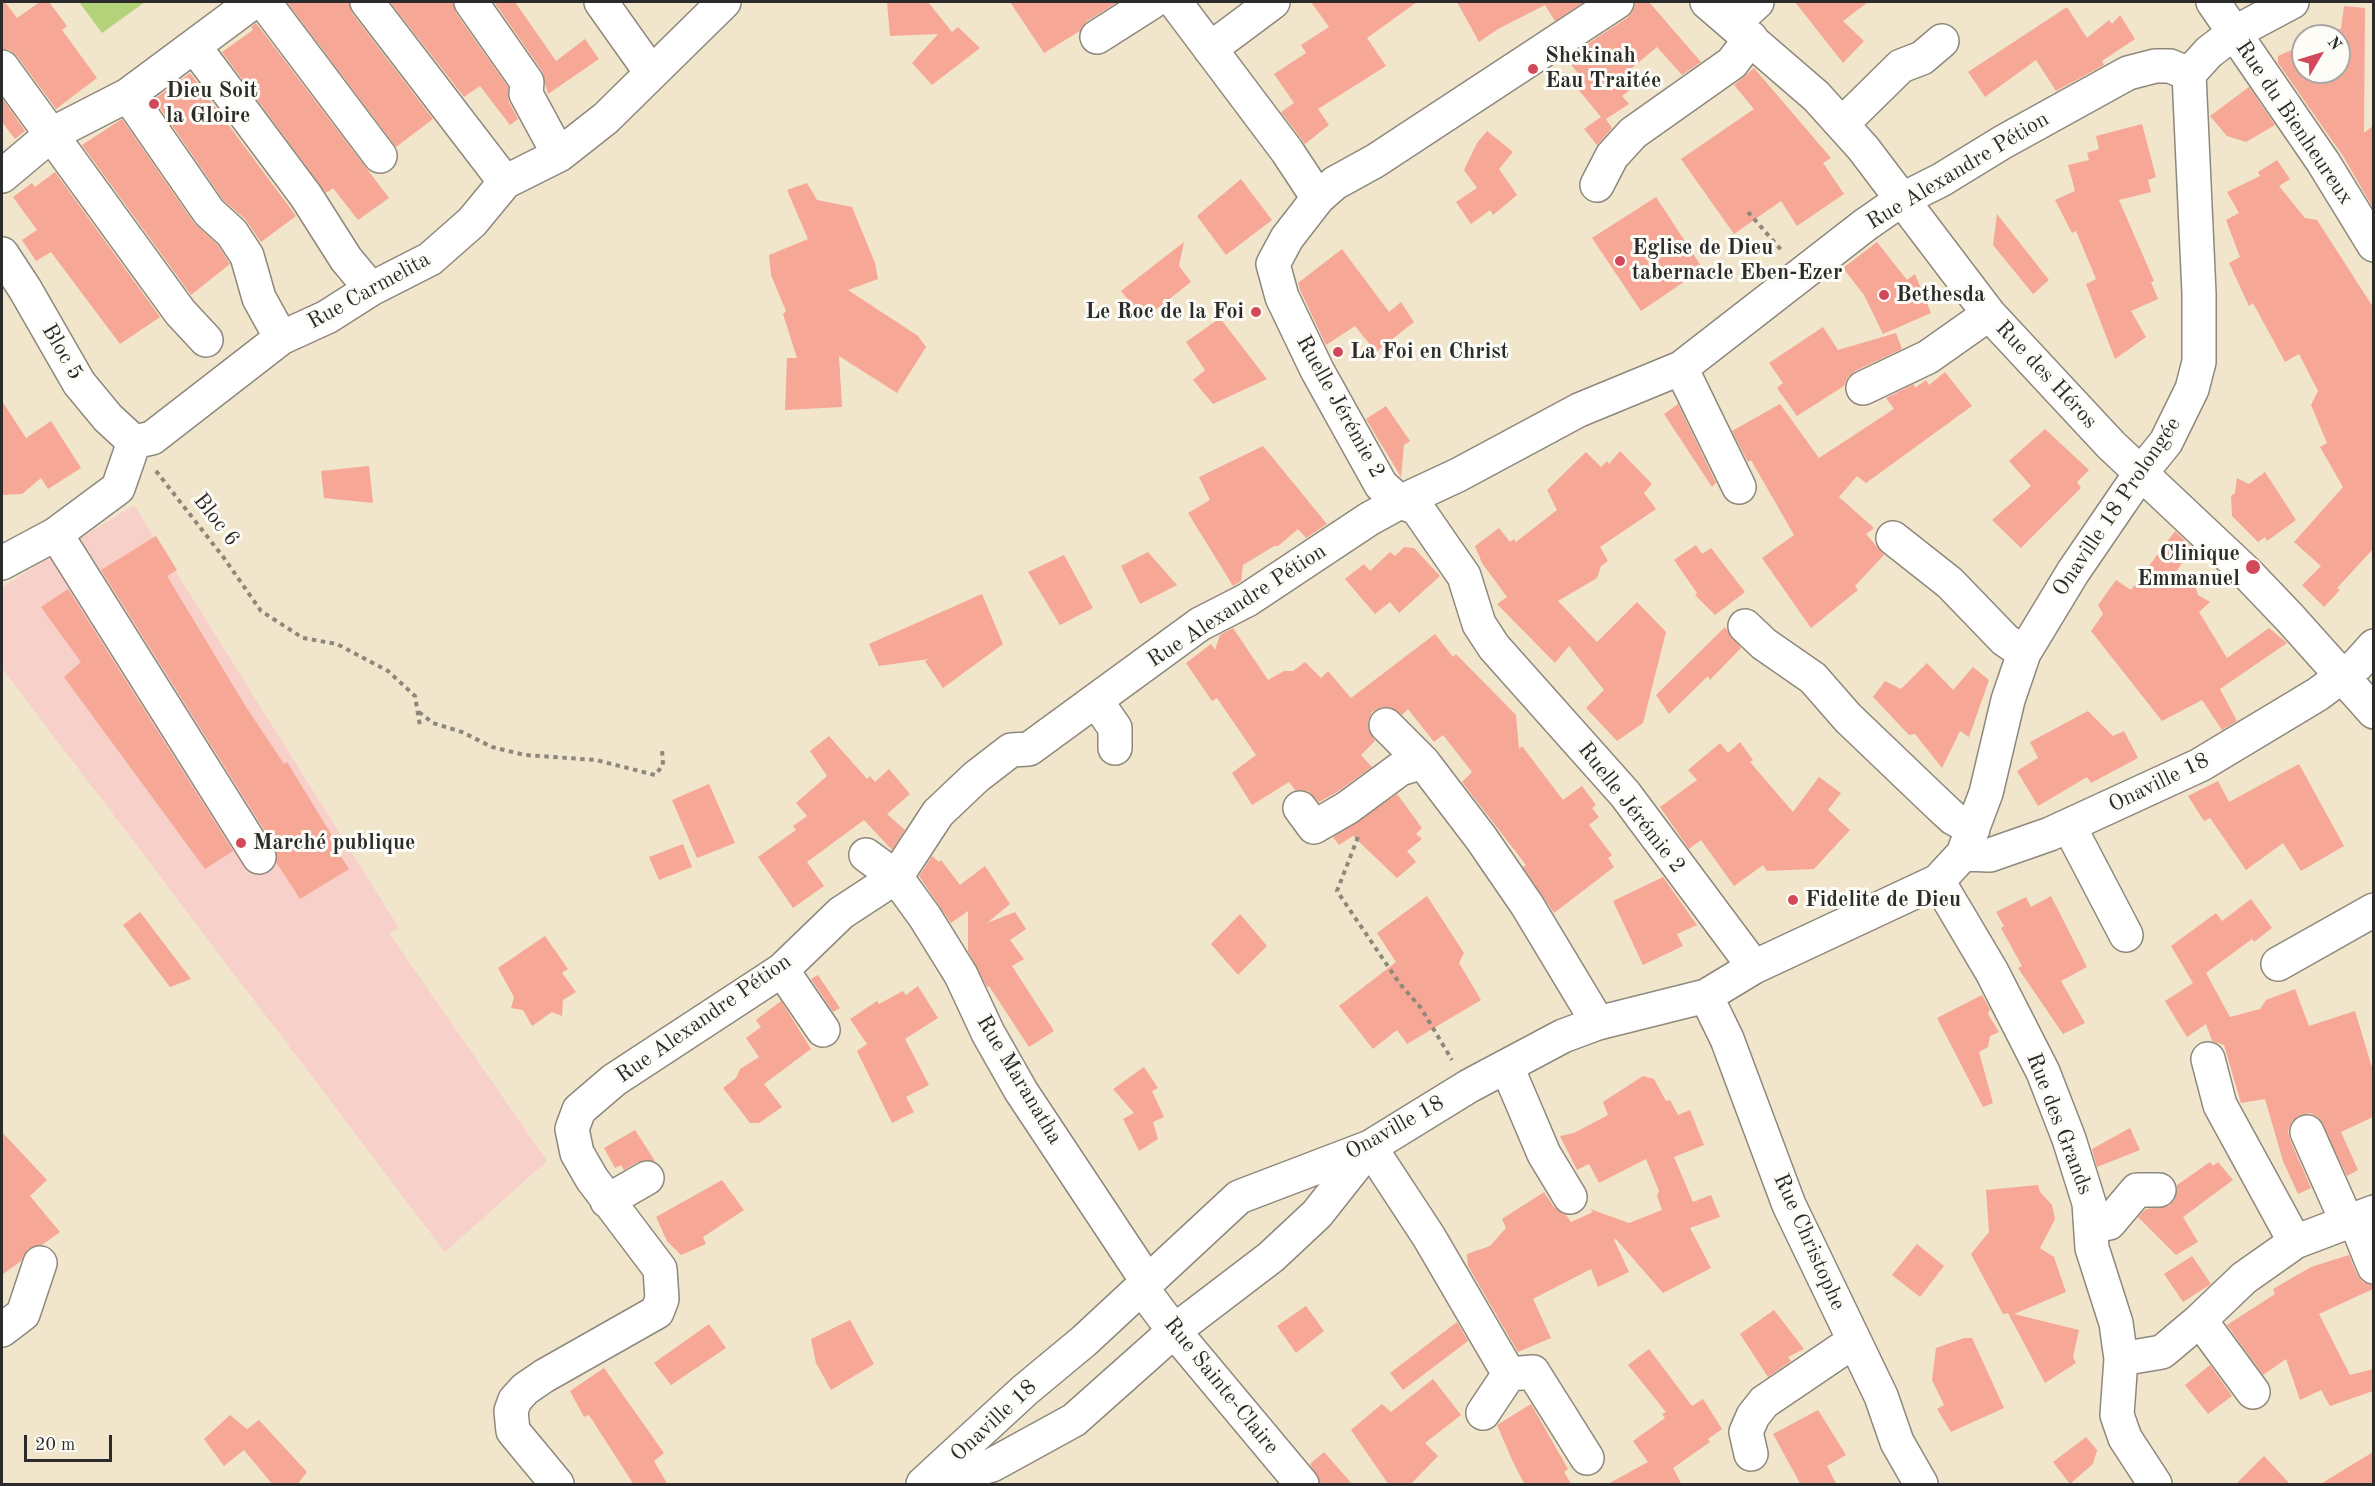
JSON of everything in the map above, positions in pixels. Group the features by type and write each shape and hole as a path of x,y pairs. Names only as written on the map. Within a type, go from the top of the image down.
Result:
{"street":[{"path":"2,176 52,134 128,95 253,2"},
{"path":"264,2 380,156"},
{"path":"367,2 506,182"},
{"path":"471,2 527,82 526,94 559,155"},
{"path":"601,2 650,72"},
{"name":"Rue Carmelita","path":"134,442 152,438 281,338 327,317 371,289 430,259 472,222 506,182 559,155 606,118 650,72 724,2"},
{"path":"1096,37 1152,2"},
{"path":"1175,2 1287,151 1318,198"},
{"path":"1210,49 1272,2"},
{"name":"Ruelle Jérémie 2","path":"1617,2 1375,161 1335,183 1318,198 1287,238 1273,264 1282,297 1357,445 1381,484 1400,502 1417,508 1445,545 1464,576 1479,624 1494,647 1624,794 1754,967"},
{"name":"Rue des Héros","path":"1707,2 1747,21 1863,148 1989,314 2072,405 2140,474 2246,572 2373,712"},
{"name":"Rue du Bienheureux","path":"2213,2 2316,153 2373,245"},
{"path":"2189,74 2209,52 2234,33 2292,2"},
{"path":"1597,185 1612,156 1633,133 1732,63 1747,21"},
{"path":"1842,124 1901,66 1923,58 1942,41"},
{"path":"194,46 306,196 346,260 371,289"},
{"name":"Rue Alexandre Pétion","path":"557,1485 513,1431 511,1411 515,1400 525,1389 544,1376 657,1312 676,1289 607,1201 577,1153 572,1130 579,1110 614,1080 782,970 841,913 896,877 938,813 976,777 1011,750 1029,749 1097,702 1165,648 1200,624 1246,600 1369,519 1400,502 1458,475 1579,410 1681,368 1865,225 1901,200 2128,73 2155,66 2170,66 2189,74"},
{"path":"2,67 180,312 206,340"},
{"name":"Onaville 18 Prolongée","path":"1938,881 1968,841 1986,793 2008,700 2024,653 2046,612 2140,474 2166,442 2181,414 2199,362 2199,269 2189,74"},
{"path":"128,95 208,212 232,233 247,256 259,298 281,338"},
{"name":"Bloc 5","path":"2,254 25,289 79,383 108,418 134,442"},
{"path":"1863,388 1928,357 1989,314"},
{"path":"1681,368 1739,487"},
{"path":"2,563 56,534 118,488 134,442"},
{"path":"56,534 259,857"},
{"path":"1893,538 1950,583 2004,640 2024,653"},
{"path":"1745,626 1764,644 1813,678 1848,718 1953,818 1968,841"},
{"name":"Onaville 18","path":"1968,841 1990,855 2069,826 2200,765 2318,694 2357,665 2373,646"},
{"path":"1097,702 1115,728 1115,748"},
{"path":"1386,724 1423,762 1527,905 1598,1023"},
{"path":"1300,807 1314,827 1347,808 1400,770 1423,762"},
{"path":"2069,826 2126,935"},
{"path":"866,855 896,877"},
{"name":"Rue Maranatha","path":"896,877 961,975 988,1033 1021,1091 1144,1284"},
{"name":"Onaville 18","path":"933,1476 1025,1390 1084,1341 1239,1197 1370,1147 1470,1086 1563,1036 1598,1023 1706,996 1754,967 1938,881"},
{"name":"Rue des Grands","path":"1938,881 1992,972 2043,1072 2081,1172 2092,1226 2092,1248 2116,1323 2121,1359 2117,1415 2125,1438 2155,1485"},
{"path":"2278,964 2373,910"},
{"path":"782,970 823,1030"},
{"name":"Rue Christophe","path":"1706,996 1726,1039 1789,1205 1881,1396 1897,1442 1921,1485"},
{"path":"2208,1059 2220,1105 2295,1242"},
{"path":"1507,1067 1544,1154 1570,1197"},
{"path":"2307,1132 2359,1218 2373,1267"},
{"path":"933,1476 958,1475 992,1465 1074,1420 1174,1332 1270,1257 1317,1214 1370,1147 1429,1236 1509,1374"},
{"path":"607,1201 647,1178"},
{"path":"2092,1226 2109,1223 2142,1183"},
{"path":"2121,1359 2162,1352 2244,1278 2295,1242 2359,1218"},
{"path":"2,1330 23,1314 40,1263"},
{"name":"Rue Sainte-Claire","path":"1144,1284 1174,1332 1302,1485"},
{"path":"2200,1320 2253,1392"},
{"path":"1751,1454 1746,1432 1753,1416 1764,1402 1854,1341"},
{"path":"1509,1374 1533,1372 1587,1458"},
{"path":"1483,1413 1509,1374"}],"path":[{"path":"1748,212 1803,275"},
{"name":"Bloc 6","path":"134,442 224,558 261,611 271,620 303,638 337,644 388,671 416,696 419,712"},
{"path":"419,712 420,726"},
{"path":"419,712 433,723 462,732 492,747 525,755 596,760 655,775 663,765 662,749"},
{"path":"1347,808 1360,824 1356,849 1337,891 1400,984 1421,1008 1470,1086"}],"shaded area":[{"name":"Marché publique","path":"134,505 399,928 389,933 547,1161 445,1252 2,668 2,587"}],"green space":[{"path":"79,2 145,2 102,33"}],"building":[{"path":"2,2 5,2 17,18 40,2 49,2 67,26 62,30 97,78 56,109 17,56 10,50 2,49"},
{"path":"287,2 349,2 352,13 433,119 396,147"},
{"path":"390,2 453,2 456,13 508,87 509,102 518,119 510,125 480,86 464,97"},
{"path":"494,2 515,2 556,61 585,39 599,59 548,94 542,71"},
{"path":"887,2 928,2 952,32 958,27 980,48 932,85 912,63 938,34 890,36"},
{"path":"1010,2 1118,2 1087,21 1080,31 1044,53"},
{"path":"1311,2 1417,2 1367,38 1386,66 1318,109 1329,125 1305,144 1281,112 1294,103 1274,74 1306,53 1301,45 1329,27"},
{"path":"1457,2 1584,2 1555,21 1545,5 1498,29 1479,42"},
{"path":"1636,2 1649,2 1701,62 1682,75 1657,47 1625,74 1634,87 1622,96 1629,104 1606,119 1612,128 1597,145 1584,129 1601,117 1572,82 1580,76 1566,58 1627,18"},
{"path":"1795,2 1868,2 1843,21 1864,41 1843,63"},
{"path":"2344,6 2365,8 2364,133 2373,126 2373,208 2343,156 2293,84 2351,84 2351,24 2342,24"},
{"path":"2067,7 2087,38 2109,20 2112,24 2120,15 2135,39 2102,61 2104,65 2056,91 2036,60 1985,97 1968,72"},
{"path":"256,23 389,198 358,220 333,188 326,193 222,52 253,30 251,27"},
{"path":"2291,50 2291,82 2278,63 2278,56"},
{"path":"1754,68 1831,158 1823,163 1844,194 1797,226 1781,201 1734,234 1681,159 1754,109 1734,85"},
{"path":"190,73 296,216 261,242 245,219 223,200 154,99"},
{"path":"2249,87 2275,125 2246,142 2227,136 2210,116"},
{"path":"2,98 25,131 15,139 2,122"},
{"path":"122,119 194,223 218,245 230,264 191,295 82,145"},
{"path":"2142,124 2156,177 2148,180 2151,192 2119,200 2154,281 2151,282 2158,299 2131,311 2146,337 2115,359 2086,284 2096,279 2076,231 2072,233 2055,200 2075,191 2068,165 2089,160 2087,153 2099,149 2096,136"},
{"path":"1487,131 1513,152 1499,169 1517,195 1493,215 1490,210 1471,224 1456,202 1477,188 1464,170 1477,143"},
{"path":"2277,160 2290,179 2279,186 2305,218 2317,220 2373,307 2373,549 2337,588 2340,590 2324,607 2302,585 2321,566 2294,542 2343,487 2320,447 2327,443 2311,405 2318,391 2299,354 2285,362 2253,303 2249,306 2229,263 2240,257 2226,220 2239,213 2227,192 2260,176 2258,172"},
{"path":"55,172 160,317 120,344 51,252 36,261 22,240 37,230 13,197 32,183 35,187"},
{"path":"1241,179 1272,220 1226,255 1197,216"},
{"path":"807,183 817,200 852,207 875,263 878,279 848,290 918,336 926,347 897,393 839,356 842,407 785,410 787,358 797,358 783,314 786,311 771,275 769,255 808,239 787,190"},
{"path":"1656,197 1703,269 1641,311 1592,238"},
{"path":"1997,214 2049,280 2033,294 1993,245"},
{"path":"1184,242 1179,266 1191,282 1144,319 1121,291"},
{"path":"1877,242 1907,280 1915,274 1931,313 1883,334 1864,295 1843,268"},
{"path":"1342,249 1389,312 1401,302 1414,322 1376,352 1355,326 1326,345 1300,290 1298,283"},
{"path":"1220,318 1267,379 1213,404 1193,380 1205,370 1186,342"},
{"path":"1823,327 1838,350 1896,333 1902,349 1855,371 1848,377 1844,386 1797,416 1777,388 1783,383 1769,363"},
{"path":"1945,372 1972,406 1866,483 1857,476 1839,497 1874,528 1866,534 1884,555 1855,586 1858,590 1811,628 1762,558 1794,535 1751,460 1748,462 1732,431 1780,404 1819,458 1894,409 1886,398 1914,384 1915,388 1926,380 1929,385"},
{"path":"2,401 26,438 51,421 81,468 48,489 41,478 22,494 2,495"},
{"path":"1678,404 1716,483 1712,487 1664,414"},
{"path":"1386,406 1410,441 1404,445 1401,477 1366,419"},
{"path":"2045,429 2089,470 2077,482 2081,488 2021,548 1992,520 2031,486 2009,461"},
{"path":"1263,446 1327,524 1306,538 1298,529 1278,546 1274,546 1243,565 1241,581 1233,586 1188,513 1210,500 1199,477"},
{"path":"1620,451 1652,484 1644,493 1656,509 1600,547 1608,561 1601,566 1597,578 1558,601 1597,642 1637,602 1666,632 1643,723 1617,741 1586,708 1604,690 1569,646 1555,663 1497,604 1507,597 1482,563 1475,546 1499,528 1510,542 1514,539 1516,542 1557,510 1547,490 1586,452 1601,467 1607,461 1609,464"},
{"path":"369,466 373,503 324,498 321,471"},
{"path":"2265,472 2296,520 2267,541 2265,537 2258,542 2232,516 2231,496 2235,493 2237,478 2249,484"},
{"path":"2175,531 2193,548 2175,573 2196,588 2198,595 2210,602 2199,612 2227,658 2269,628 2287,643 2220,689 2237,721 2222,730 2202,700 2162,721 2091,631 2103,614 2098,605 2116,580 2131,590"},
{"path":"156,536 177,570 167,576 246,707 284,764 287,762 334,839 331,841 349,869 300,899 276,862 275,847 101,570"},
{"path":"1696,545 1702,554 1711,548 1745,592 1715,615 1695,595 1697,593 1674,560"},
{"path":"1404,547 1414,548 1440,576 1399,613 1390,602 1375,614 1345,579 1364,564 1370,571 1390,552 1395,556"},
{"path":"1148,552 1177,585 1140,604 1121,566"},
{"path":"1064,555 1093,608 1060,625 1028,572"},
{"path":"68,589 233,851 205,869 64,677 81,662 41,607"},
{"path":"982,594 1003,644 943,688 925,661 929,659 879,666 869,644"},
{"path":"1725,627 1741,648 1710,680 1708,676 1669,714 1656,695"},
{"path":"1233,628 1268,680 1284,671 1293,671 1305,662 1321,678 1328,671 1351,698 1435,634 1453,657 1456,654 1516,715 1519,749 1522,746 1563,800 1582,786 1596,805 1592,808 1599,817 1589,825 1612,855 1608,858 1614,867 1554,913 1523,867 1526,865 1462,782 1472,772 1443,735 1434,742 1408,709 1402,715 1390,707 1381,707 1372,712 1368,721 1368,729 1375,741 1361,755 1372,767 1337,792 1319,802 1308,791 1295,790 1289,782 1252,805 1232,773 1256,755 1217,698 1212,701 1186,663 1211,644 1215,650 1220,635"},
{"path":"1927,663 1953,690 1973,667 1989,680 1969,737 1960,731 1942,768 1915,734 1909,735 1873,697 1885,681 1901,689"},
{"path":"2088,711 2113,736 2124,731 2138,758 2091,783 2087,777 2038,806 2017,771 2038,758 2030,742"},
{"path":"829,736 867,779 870,776 875,782 889,769 910,794 887,814 905,830 892,850 864,820 807,862 824,886 793,908 758,857 796,830 793,826 807,816 796,803 827,776 810,751"},
{"path":"1740,742 1753,760 1750,762 1793,812 1819,777 1841,793 1828,810 1850,830 1814,869 1767,871 1763,865 1734,886 1701,840 1689,849 1660,807 1697,780 1688,770 1720,743 1728,753"},
{"path":"2299,764 2344,846 2301,871 2283,843 2246,870 2210,818 2204,821 2188,796 2218,781 2229,802"},
{"path":"709,784 735,843 697,858 672,800"},
{"path":"1397,794 1422,828 1416,834 1422,839 1407,851 1416,862 1397,878 1353,836 1339,845 1333,837"},
{"path":"683,844 692,867 659,880 649,857"},
{"path":"932,856 939,862 941,860 960,885 985,866 1010,904 987,923 1015,912 1026,929 1010,940 1024,959 1012,966 1054,1031 1029,1047 989,986 987,987 968,951 968,911 951,923 919,876"},
{"path":"1663,877 1697,925 1677,934 1683,946 1643,965 1613,901"},
{"path":"1427,896 1464,953 1459,963 1481,1000 1407,1044 1397,1030 1373,1049 1339,1006 1396,962 1377,933"},
{"path":"2051,896 2087,967 2061,981 2085,1023 2063,1034 2018,968 2022,966 2001,928 2004,926 1996,912 2026,897 2031,907"},
{"path":"2251,899 2272,928 2254,942 2252,939 2206,973 2230,1017 2260,1009 2266,1000 2295,989 2309,1026 2355,1011 2373,1071 2373,1117 2341,1132 2358,1170 2347,1176 2318,1117 2310,1113 2300,1115 2292,1121 2288,1131 2290,1140 2311,1188 2298,1194 2283,1161 2265,1099 2241,1103 2224,1045 2212,1041 2206,1024 2187,1037 2165,1001 2193,983 2171,946 2216,913 2222,921"},
{"path":"140,912 191,979 170,987 123,925"},
{"path":"1240,914 1267,946 1238,975 1211,944"},
{"path":"545,936 568,969 562,973 576,992 563,1000 562,1016 552,1012 532,1026 523,1010 511,1008 514,997 498,968"},
{"path":"818,975 840,1008 833,1012 811,979"},
{"path":"918,986 938,1018 905,1039 929,1085 906,1097 914,1112 892,1123 857,1051 867,1044 850,1019 877,1001 879,1004 903,991 906,995"},
{"path":"1982,995 1990,1009 1988,1014 1999,1032 1990,1036 1988,1047 1979,1052 1993,1103 1983,1107 1937,1018"},
{"path":"781,1001 811,1049 764,1084 782,1107 759,1123 750,1123 723,1088 736,1078 740,1069 759,1057 746,1038 761,1027 756,1020"},
{"path":"1144,1067 1158,1088 1152,1091 1164,1117 1153,1122 1158,1139 1139,1151 1123,1119 1134,1113 1113,1089"},
{"path":"1643,1076 1654,1079 1666,1101 1670,1100 1678,1115 1690,1110 1704,1145 1674,1157 1693,1202 1711,1195 1720,1217 1690,1228 1711,1268 1663,1293 1616,1239 1614,1240 1629,1272 1598,1287 1591,1269 1533,1299 1551,1338 1518,1352 1468,1266 1467,1254 1490,1246 1506,1228 1502,1219 1544,1192 1554,1207 1566,1215 1571,1222 1593,1212 1590,1209 1629,1223 1662,1210 1657,1196 1659,1191 1646,1159 1599,1183 1589,1164 1577,1170 1560,1136 1574,1133 1608,1115 1603,1102"},
{"path":"2130,1128 2140,1150 2097,1167 2092,1149"},
{"path":"635,1130 655,1161 638,1162 624,1170 621,1165 615,1168 604,1148"},
{"path":"2,1132 47,1180 30,1196 60,1232 42,1245 28,1249 21,1261 2,1275"},
{"path":"2210,1162 2213,1166 2218,1162 2233,1180 2183,1217 2198,1242 2176,1255 2138,1217 2146,1209 2169,1206 2175,1199 2177,1185"},
{"path":"722,1180 744,1210 703,1237 706,1244 681,1255 667,1241 656,1217"},
{"path":"2038,1185 2040,1192 2052,1205 2055,1219 2040,1248 2054,1257 2066,1292 2014,1314 2079,1330 2073,1357 2076,1363 2045,1383 2008,1313 2003,1314 1971,1254 1989,1232 1986,1190"},
{"path":"1917,1244 1944,1266 1920,1297 1892,1275"},
{"path":"2349,1255 2357,1275 2363,1282 2373,1285 2373,1289 2319,1314 2350,1375 2373,1369 2373,1391 2330,1406 2321,1390 2300,1400 2286,1359 2263,1375 2227,1325 2275,1294 2273,1289 2311,1267"},
{"path":"2192,1256 2211,1284 2183,1302 2164,1274"},
{"path":"1306,1306 1324,1331 1296,1353 1277,1326"},
{"path":"1774,1310 1804,1349 1788,1357 1791,1361 1768,1377 1740,1334"},
{"path":"850,1320 874,1364 831,1390 816,1363 811,1339"},
{"path":"1457,1322 1468,1341 1403,1390 1390,1373"},
{"path":"709,1324 726,1348 671,1385 654,1363"},
{"path":"1964,1338 1972,1338 2004,1408 1951,1432 1937,1409 1944,1405 1932,1380 1936,1348"},
{"path":"1649,1349 1692,1406 1703,1399 1722,1429 1708,1439 1710,1442 1673,1468 1682,1485 1606,1485 1648,1462 1633,1441 1665,1418 1662,1414 1666,1412 1628,1365"},
{"path":"2210,1365 2232,1396 2208,1414 2185,1385"},
{"path":"604,1368 664,1453 654,1461 668,1485 634,1485 589,1415 584,1417 570,1391"},
{"path":"1433,1379 1461,1415 1425,1443 1438,1456 1410,1485 1389,1485 1351,1430 1382,1404 1391,1412"},
{"path":"1531,1404 1568,1469 1564,1472 1572,1485 1525,1485 1513,1462 1497,1425"},
{"path":"1818,1410 1846,1455 1827,1466 1837,1485 1801,1485 1773,1434"},
{"path":"230,1415 247,1429 259,1420 307,1472 297,1485 273,1485 244,1450 224,1466 204,1439"},
{"path":"2086,1437 2097,1450 2093,1464 2070,1484 2053,1462"},
{"path":"1324,1452 1353,1485 1322,1485 1310,1464"},
{"path":"2373,1452 2373,1485 2319,1485"},
{"path":"2264,1456 2291,1485 2235,1485"}],"place":[{"name":"Shekinah Eau Traitée","path":"1533,69"},
{"name":"Dieu Soit la Gloire","path":"154,104"},
{"name":"Eglise de Dieu tabernacle Eben-Ezer","path":"1620,261"},
{"name":"Bethesda","path":"1884,295"},
{"name":"Le Roc de la Foi","path":"1256,312"},
{"name":"La Foi en Christ","path":"1338,352"},
{"name":"Clinique Emmanuel","path":"2253,567"},
{"name":"Marché publique","path":"241,843"},
{"name":"Fidelite de Dieu","path":"1793,900"}]}
